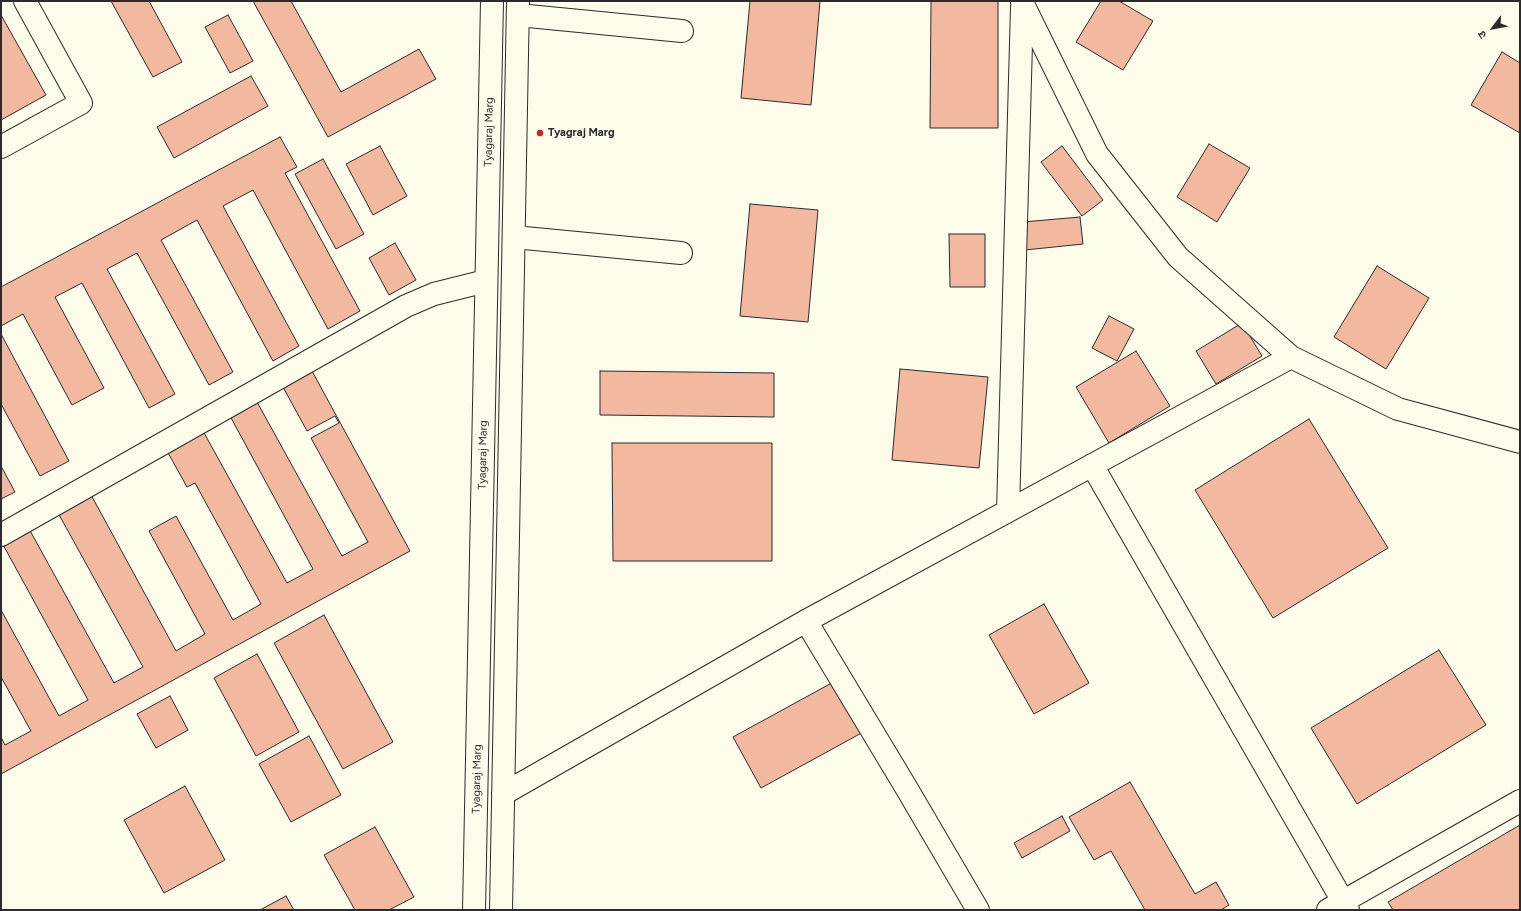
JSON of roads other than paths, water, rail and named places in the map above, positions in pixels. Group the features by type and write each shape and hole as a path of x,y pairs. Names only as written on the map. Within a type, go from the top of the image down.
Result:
{"street":[{"path":"1,148 80,103 26,1"},
{"name":"Tyagaraj Marg","path":"474,910 492,1"},
{"path":"1022,2 1097,154 1178,257 1291,357 1398,409 1520,442"},
{"path":"1008,511 1022,2"},
{"path":"501,910 518,8 682,31"},
{"path":"514,237 681,253"},
{"path":"1,535 406,306 434,294 486,281"},
{"path":"503,794 806,621 1291,357"},
{"path":"1092,465 1340,907 1520,801"},
{"path":"806,621 978,910"}],"place":[{"name":"Tyagraj Marg","path":"540,133"}]}
